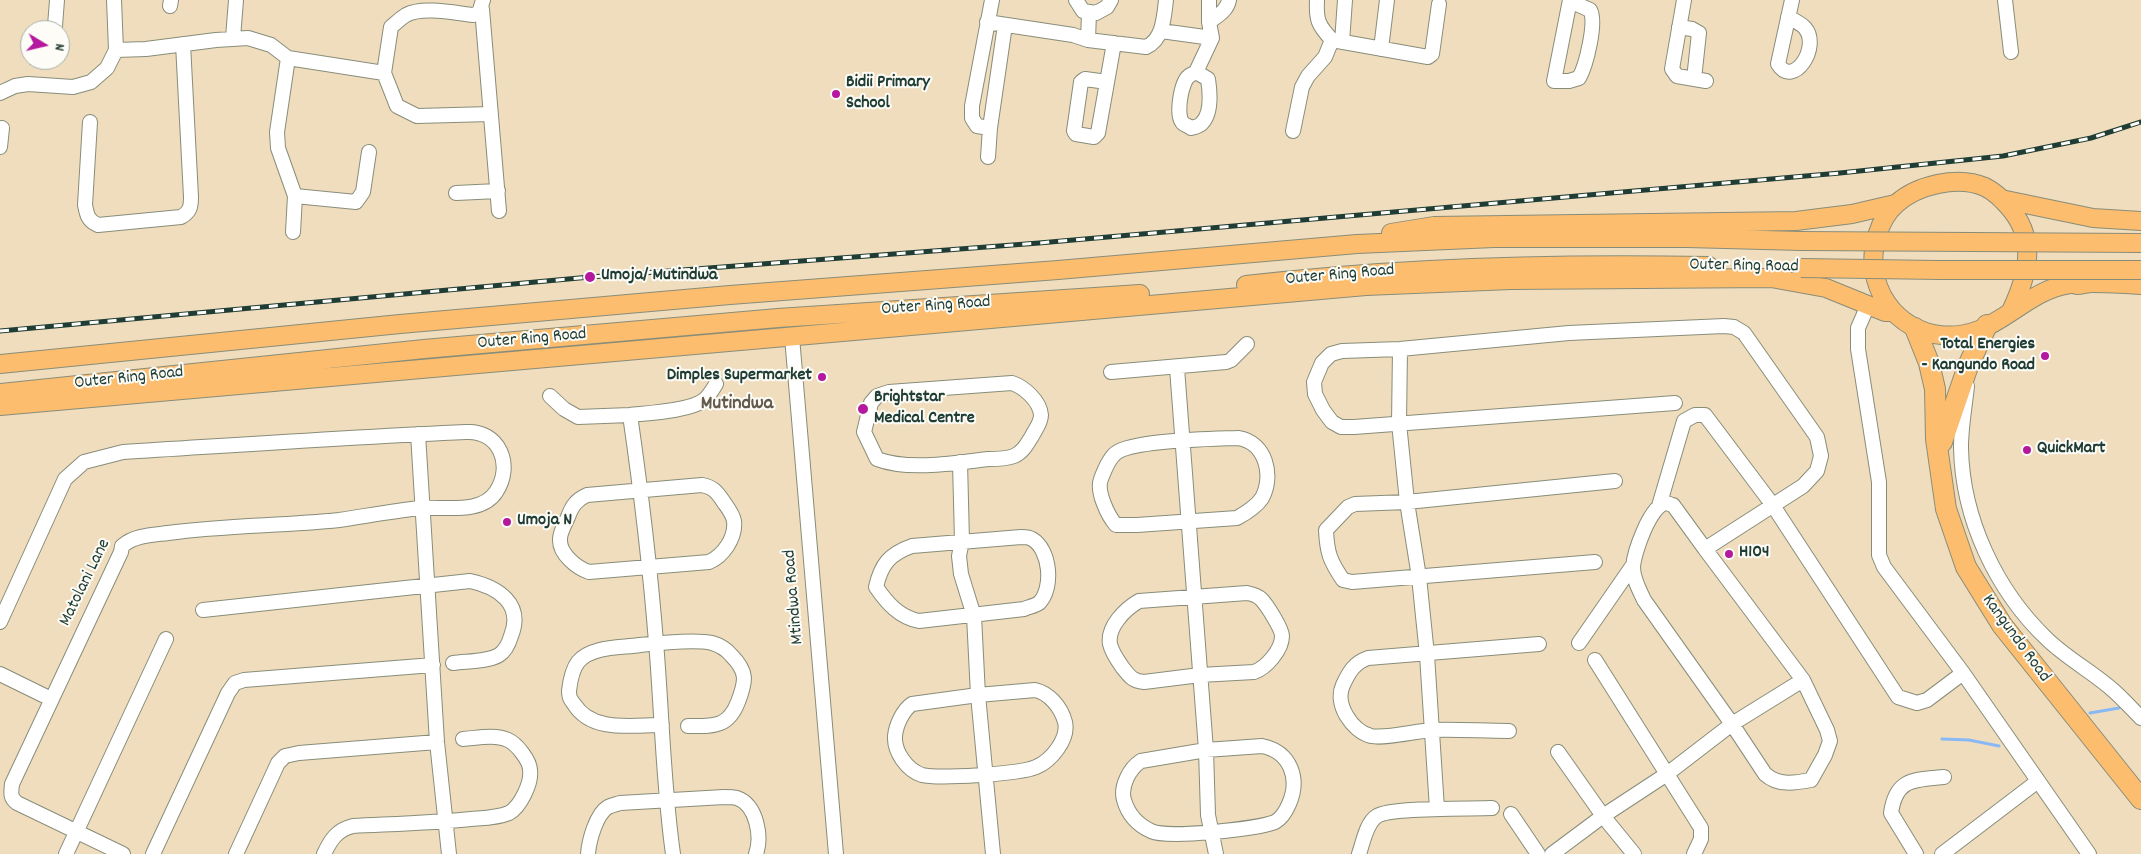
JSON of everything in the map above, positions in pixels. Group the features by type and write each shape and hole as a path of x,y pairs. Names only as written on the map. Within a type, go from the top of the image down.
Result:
{"highway":[{"path":"1939,454 1968,366 1987,325"},
{"name":"Kangundo Road","path":"1915,328 1932,374 1935,389 1936,439 1946,509 1966,567 2002,625 2141,799"}],"main road":[{"name":"Outer Ring Road","path":"1357,244 1385,234 1434,226 1773,222 1852,214 1895,204 1915,192 1949,182 1967,183 1985,187 2001,198 2014,213 2023,231 2028,250 2027,270 2011,311"},
{"name":"Outer Ring Road","path":"2001,198 2093,218 2141,221"},
{"name":"Outer Ring Road","path":"1895,204 1881,224 1874,246 1874,270 1881,292 1892,312 1915,328 1935,334 1958,335 1980,330 2047,291 2071,283 2141,285"},
{"name":"Outer Ring Road","path":"0,364 410,323 1357,244 1494,238 2141,243"},
{"name":"Outer Ring Road","path":"0,393 424,349 853,312 1187,292 1339,275 1432,269 1590,264 1939,270 2141,270"},
{"path":"1339,275 1366,286"},
{"path":"0,406 1366,286 1520,280 1771,278 1826,288 1885,312 1892,312"}],"street":[{"path":"55,20 57,0"},
{"path":"0,93 15,86 28,84 73,87 91,82 108,68 116,50 114,0"},
{"path":"233,38 236,0"},
{"path":"990,128 977,126 972,118 972,106 992,0"},
{"path":"1076,0 1078,6 1089,13 1102,11 1110,0"},
{"path":"987,22 1074,35 1088,40 1146,47 1153,44 1161,31 1166,0"},
{"path":"1196,72 1212,38 1209,22 1209,0"},
{"path":"1209,22 1223,11 1229,0"},
{"path":"1317,0 1316,16 1319,25 1337,41 1428,57 1432,54 1439,4"},
{"path":"1293,131 1302,87 1308,76 1337,41 1345,0"},
{"path":"1381,49 1387,0"},
{"path":"1570,0 1590,10 1593,23 1583,71 1579,78 1569,81 1554,81 1559,54 1570,0"},
{"path":"1679,27 1692,29 1699,33 1700,80 1677,76 1673,73 1672,64 1684,0"},
{"path":"1788,17 1792,0"},
{"path":"2005,0 2012,52"},
{"path":"482,4 479,13 473,15 424,11 408,14 391,27 384,73 398,106 418,116 492,114"},
{"path":"482,4 499,210"},
{"path":"1088,40 1089,13"},
{"path":"988,157 990,128 1006,26"},
{"path":"1161,31 1212,38"},
{"path":"116,50 248,38 271,45 288,58 384,73"},
{"path":"1107,82 1114,43"},
{"path":"90,122 85,205 87,216 92,223 98,225 181,217 187,213 191,207 191,197 183,44"},
{"path":"288,58 279,116 278,148 295,196 293,232"},
{"path":"0,147 2,128"},
{"path":"295,196 356,202 363,192 369,152"},
{"path":"456,193 498,192"},
{"path":"1868,305 1858,328 1858,349 1879,482 1880,555 1891,578 1963,673 2089,854"},
{"path":"1675,403 1341,426 1332,422 1323,410 1315,394 1314,382 1322,363 1331,354 1342,351 1400,349 1569,333 1734,327 1744,332 1817,437 1821,446 1822,456 1817,471 1803,486 1772,504 1706,550"},
{"name":"Mtindwa Road","path":"792,336 836,854"},
{"path":"1111,372 1177,368 1226,362 1231,360 1247,344"},
{"path":"1400,349 1399,423 1407,502 1419,576 1427,654 1437,809"},
{"path":"1968,366 1961,445 1962,469 1967,499 1979,539 1998,576 2016,603 2048,640 2114,691 2141,718"},
{"path":"1177,368 1181,441 1189,521 1193,597 1206,750 1208,814 1214,833 1216,854"},
{"path":"1012,383 1020,386 1038,406 1041,415 1027,445 1020,453 1012,457 960,462 909,464 886,462 877,459 864,432 872,403 877,396 889,392 1012,383"},
{"path":"550,396 564,410 578,417 606,418 673,410 699,403 706,399 716,384"},
{"path":"630,415 641,489 649,567 662,725 665,800 672,854"},
{"path":"1660,506 1684,421 1694,415 1705,415 1772,504 1898,697 1908,702 1917,703 1927,700 1963,673"},
{"path":"0,622 65,479 84,462 123,452 418,434 476,432 488,436 496,443 502,456 504,468 502,481 497,492 489,501 481,506 422,508"},
{"path":"418,434 437,742 449,854"},
{"path":"1247,439 1254,444 1263,455 1268,472 1267,484 1261,499 1248,513 1237,518 1189,521 1136,525 1116,524 1110,519 1100,494 1099,484 1115,453 1127,447 1181,441 1247,439"},
{"path":"960,462 962,541 959,556 961,574 974,616 978,695 993,854"},
{"path":"1595,562 1352,582 1343,580 1331,563 1326,549 1326,530 1348,507 1355,504 1407,502 1615,481"},
{"path":"702,485 710,486 716,490 734,520 734,530 726,549 717,558 709,562 589,572 581,569 571,561 561,548 560,540 573,505 579,498 587,495 641,489 702,485"},
{"path":"1666,503 1673,505 1706,550 1803,680 1827,730 1830,741 1825,755 1811,780 1792,784 1771,780 1765,774 1644,600 1634,578 1633,565 1639,542 1653,512 1666,503"},
{"name":"Matolani Lane","path":"123,854 17,803 13,800 6,785 51,699 121,552 122,546 134,538 187,530 338,520 422,508"},
{"path":"1021,537 1031,538 1040,545 1048,568 1049,578 1047,590 1038,604 1024,609 919,621 907,619 883,598 876,587 880,569 899,550 912,546 962,541 1021,537"},
{"path":"1579,643 1633,565"},
{"path":"203,610 470,581 485,584 498,591 510,603 515,613 515,627 508,644 501,654 494,657 453,663"},
{"path":"1253,594 1261,598 1281,630 1282,638 1280,646 1262,669 1254,672 1200,675 1144,682 1137,681 1131,678 1116,658 1110,644 1110,634 1129,607 1139,601 1253,594"},
{"path":"66,854 166,639"},
{"path":"662,725 595,723 579,712 569,697 570,681 578,662 591,653 656,643 713,643 726,650 741,665 744,678 744,687 733,714 724,722 714,726 688,726"},
{"path":"1509,731 1432,730 1373,737 1361,733 1348,717 1340,703 1340,691 1350,671 1358,662 1368,658 1539,644"},
{"path":"1595,660 1701,828 1701,839 1694,854"},
{"path":"153,854 228,693 235,683 244,680 433,665"},
{"path":"0,674 51,699"},
{"path":"1552,854 1603,816 1667,774 1732,724 1803,680"},
{"path":"1035,690 1049,695 1065,722 1064,735 1055,753 1046,762 1035,768 985,775 934,777 911,769 895,748 895,734 906,708 912,704 978,695 1035,690"},
{"path":"324,854 335,834 342,829 353,826 445,821 501,816 511,812 518,804 529,783 530,770 526,759 511,742 502,738 492,737 463,740"},
{"path":"236,854 278,763 285,756 299,752 437,742"},
{"path":"1262,746 1275,749 1286,761 1294,777 1294,794 1284,814 1275,822 1214,833 1161,834 1152,832 1140,824 1128,810 1123,796 1126,781 1133,766 1141,761 1206,750 1262,746"},
{"path":"1558,752 1603,816 1634,854"},
{"path":"1916,854 1891,813 1896,792 1905,783 1944,777"},
{"path":"1942,854 2038,781"},
{"path":"588,854 589,842 599,818 608,807 620,803 724,797 738,798 749,809 759,827 759,844 756,854"},
{"path":"1359,854 1370,822 1382,814 1437,809 1492,808"},
{"path":"1511,814 1538,854"}],"waterway":[{"path":"2090,713 2119,708"},
{"path":"1942,739 1969,740 1999,746"}],"railway":[{"path":"0,331 590,277 1039,243 1840,173 2003,156 2091,138 2141,122"}],"place":[{"name":"Bidii Primary School","path":"836,94"},
{"name":"Umoja/ Mutindwa","path":"590,277"},
{"name":"Total Energies - Kangundo Road","path":"2045,356"},
{"name":"Dimples Supermarket","path":"822,377"},
{"name":"Brightstar Medical Centre","path":"863,409"},
{"name":"QuickMart","path":"2027,450"},
{"name":"Umoja N","path":"507,522"},
{"name":"H104","path":"1729,554"}],"district":[{"name":"Mutindwa","path":"737,405"}]}
